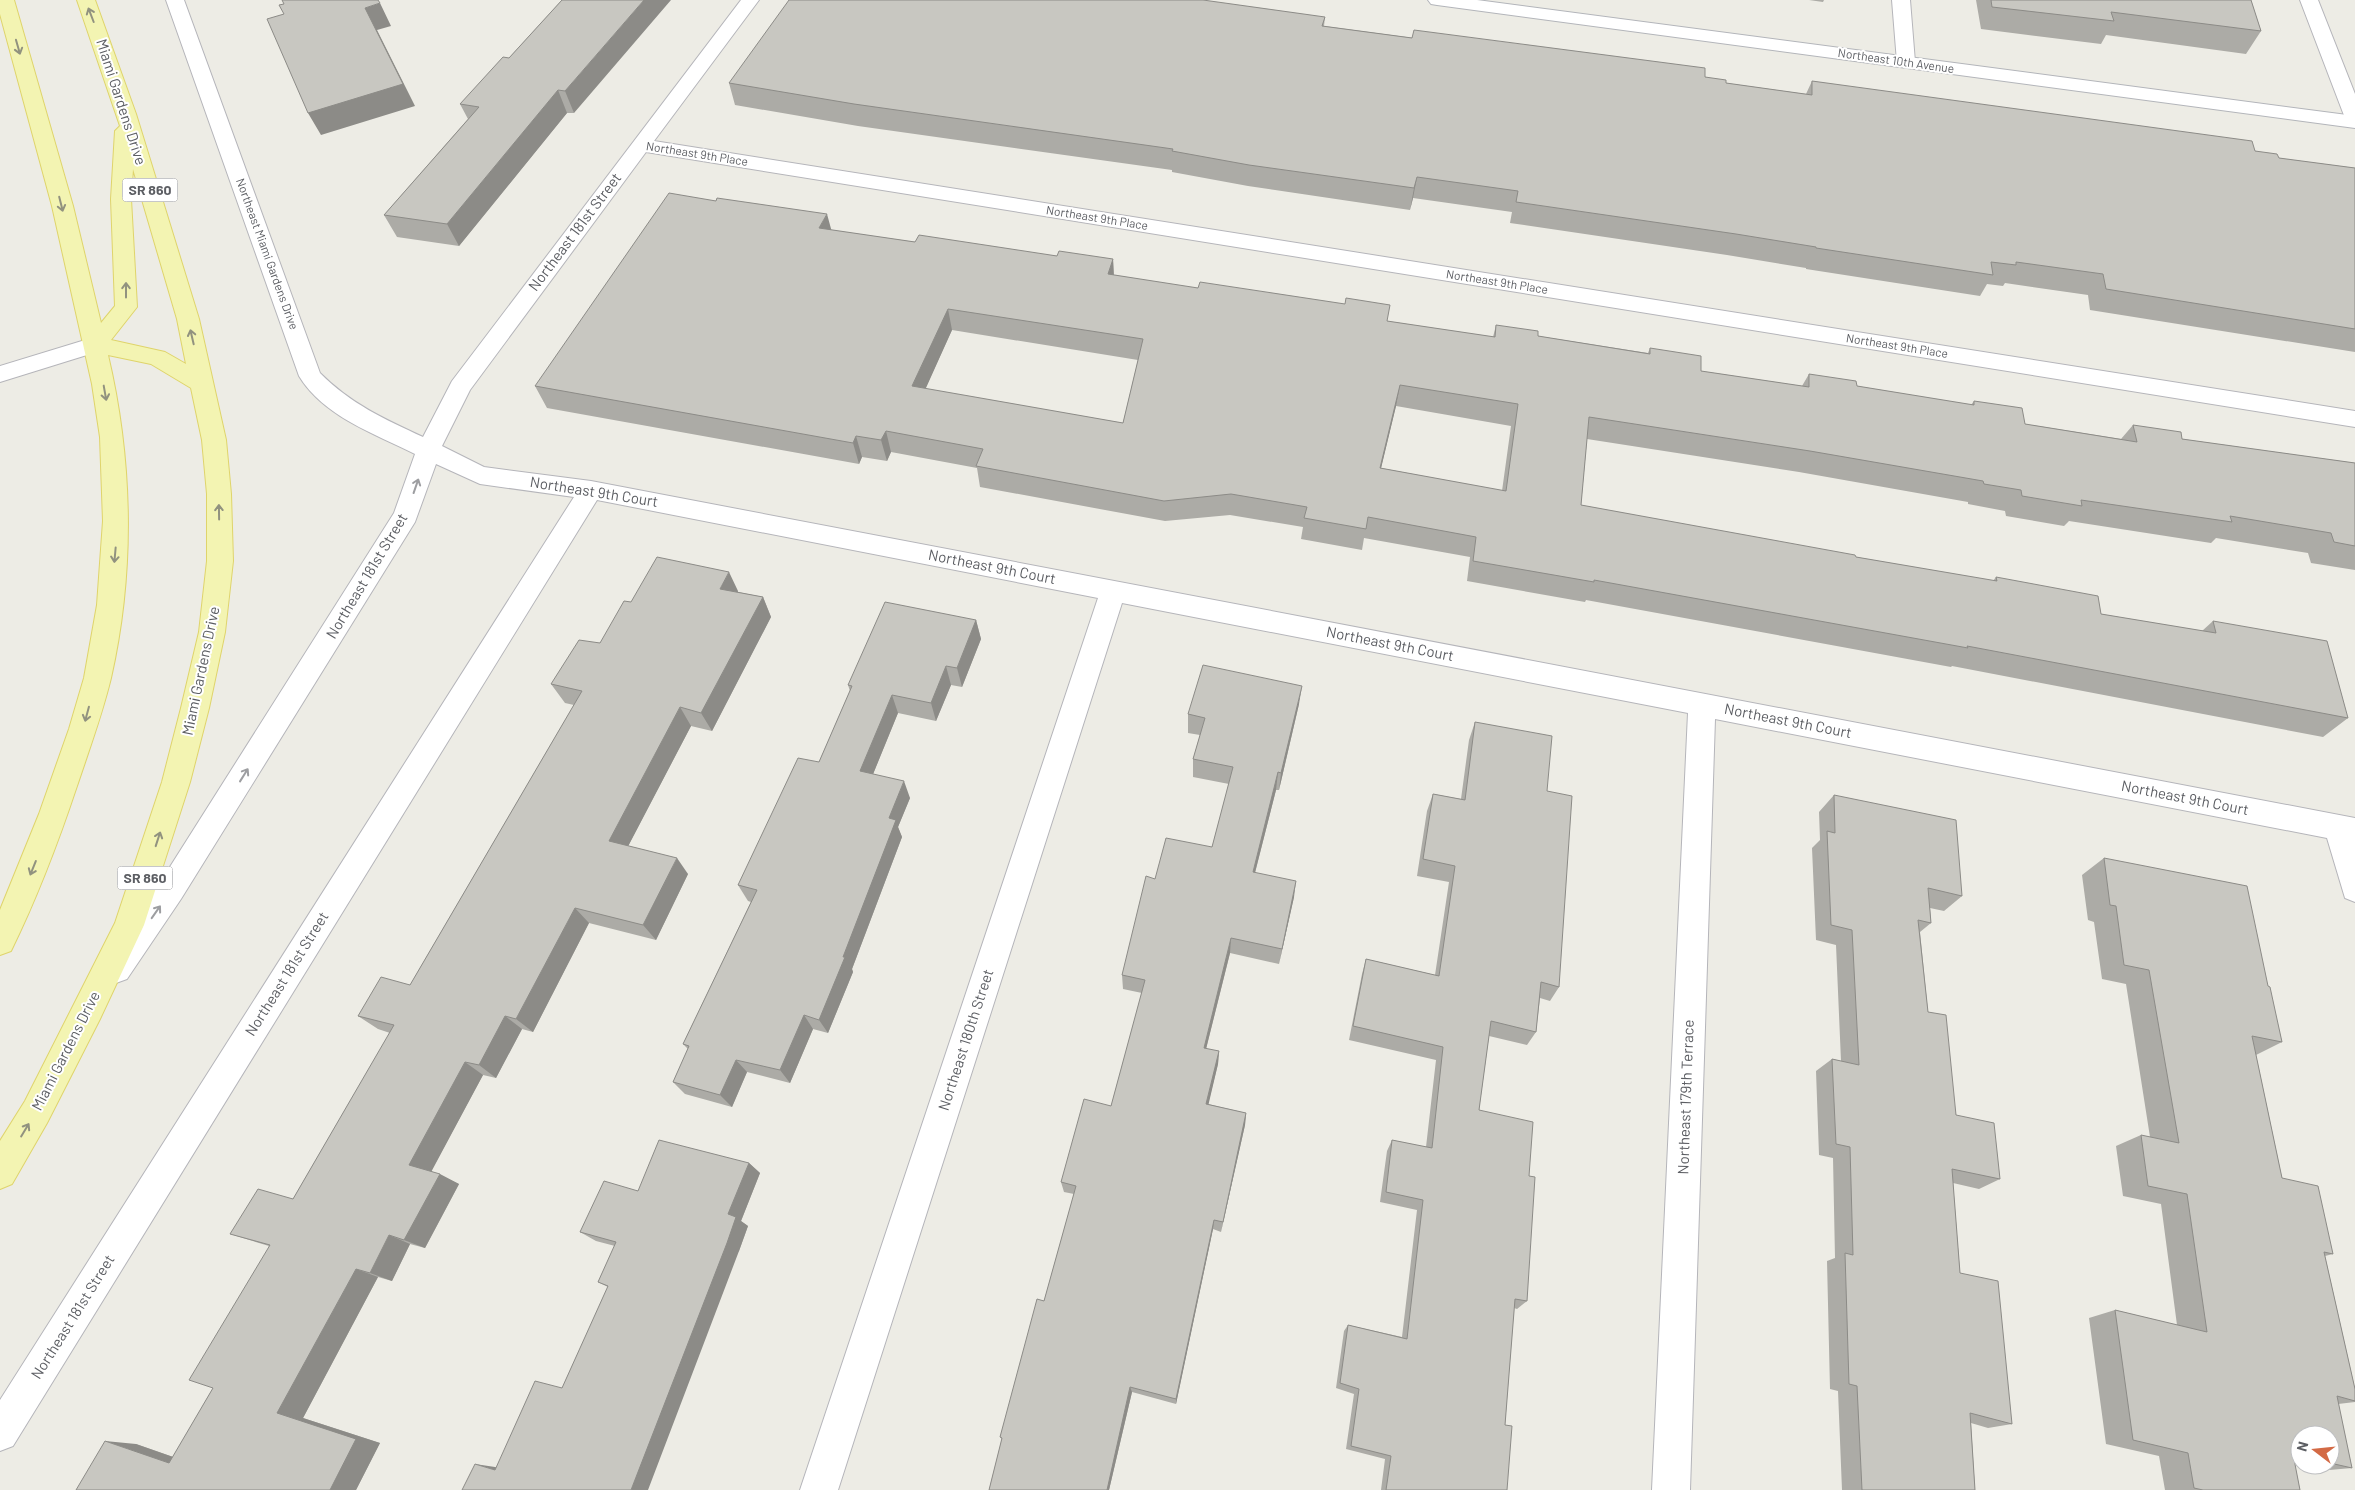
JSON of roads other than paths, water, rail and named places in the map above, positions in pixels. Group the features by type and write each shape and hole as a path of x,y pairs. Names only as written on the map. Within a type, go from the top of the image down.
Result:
{"main road":[{"path":"0,940 14,915 49,827 79,741 101,662 116,546 112,435 94,345 44,134 5,0"},
{"name":"Miami Gardens Drive","path":"0,1172 36,1112 129,925 178,773 212,632 220,560 214,440 188,319 126,114 86,0"},
{"path":"94,345 126,307 121,199 126,114"},
{"path":"94,345 156,357 203,384"}],"street":[{"name":"Northeast Miami Gardens Drive","path":"175,0 310,376 330,397 358,416 428,450"},
{"name":"Northeast 181st Street","path":"88,1009 172,890 406,515 428,450 460,387 750,0"},
{"name":"Northeast 10th Avenue","path":"1437,0 1478,3 2355,122"},
{"path":"1901,0 1906,62"},
{"path":"2310,0 2355,118"},
{"name":"Northeast 9th Place","path":"640,145 2355,419"},
{"path":"0,374 94,345"},
{"name":"Northeast 9th Court","path":"428,450 480,474 591,490 2346,829"},
{"name":"Northeast 181st Street","path":"0,1433 591,490"},
{"name":"Northeast 180th Street","path":"820,1490 1113,591"},
{"name":"Northeast 179th Terrace","path":"1671,1490 1702,704"},
{"path":"2346,829 2355,889"}]}
